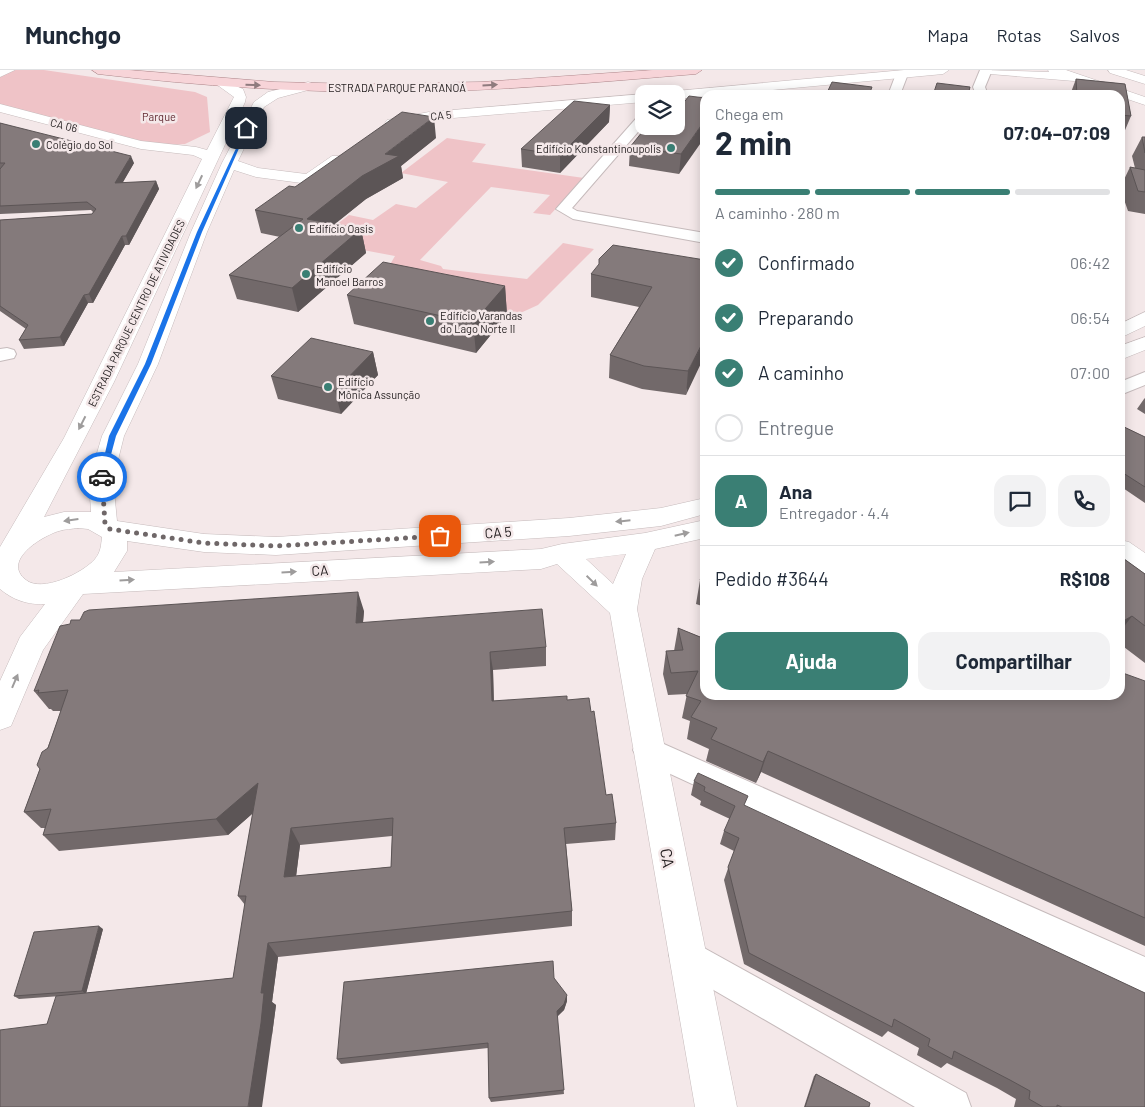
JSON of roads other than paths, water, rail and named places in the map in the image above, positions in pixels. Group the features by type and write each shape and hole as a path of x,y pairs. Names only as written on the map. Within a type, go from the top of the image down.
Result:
{"main road":[{"name":"ESTRADA PARQUE PARANOÁ","path":"98,70 222,84 336,87 473,86 696,70"},
{"path":"174,70 172,74 187,81"},
{"path":"336,87 355,82 360,76"}],"street":[{"path":"0,71 9,70"},
{"path":"730,90 943,70"},
{"path":"980,90 979,87 988,70 1045,72 1076,78"},
{"path":"1054,70 1112,90"},
{"path":"1114,70 1145,80"},
{"path":"896,90 902,74"},
{"name":"ESTRADA PARQUE CENTRO DE ATIVIDADES","path":"7,564 50,486 143,302 240,97 238,92 222,84"},
{"name":"ESTRADA PARQUE CENTRO DE ATIVIDADES","path":"76,586 104,568 113,556 117,544 115,534 107,526 101,480 113,436 148,364 199,232 227,169 259,105 273,95 308,86"},
{"path":"685,94 700,93"},
{"path":"1125,94 1145,101"},
{"name":"CA 5","path":"381,128 393,122 414,117 635,99"},
{"name":"CA 06","path":"4,111 141,145 196,152 211,157"},
{"path":"635,127 563,209 573,215 700,237"},
{"name":"CA 06","path":"176,149 210,140 224,131"},
{"path":"227,169 309,179 349,151"},
{"path":"1125,329 1145,318"},
{"path":"1125,352 1145,343"},
{"path":"1125,387 1145,378"},
{"name":"CA 5","path":"7,564 46,527 64,521 81,519 97,520 107,526 204,543 276,546 569,527 662,517 700,507"},
{"name":"CA","path":"76,586 541,559 562,553 646,542 700,530"},
{"name":"CA","path":"646,542 628,579 623,609 686,956 716,1107"},
{"path":"1125,552 1145,566"},
{"path":"562,553 623,609"},
{"path":"7,564 8,580 18,589 33,593 43,593 76,586"},
{"path":"0,717 30,645 76,586"},
{"path":"648,750 1145,975"},
{"path":"686,956 952,1107"}],"place":[{"name":"Colégio do Sol","path":"36,144"},
{"name":"Edifício Konstantinoupolis","path":"671,148"},
{"name":"Edifício Oasis","path":"299,228"},
{"name":"Edifício Manoel Barros","path":"306,274"},
{"name":"Edifício Varandas do Lago Norte II","path":"430,321"},
{"name":"Edifício Mônica Assunção","path":"328,387"}],"park label":[{"name":"Parque","path":"159,116"}]}
